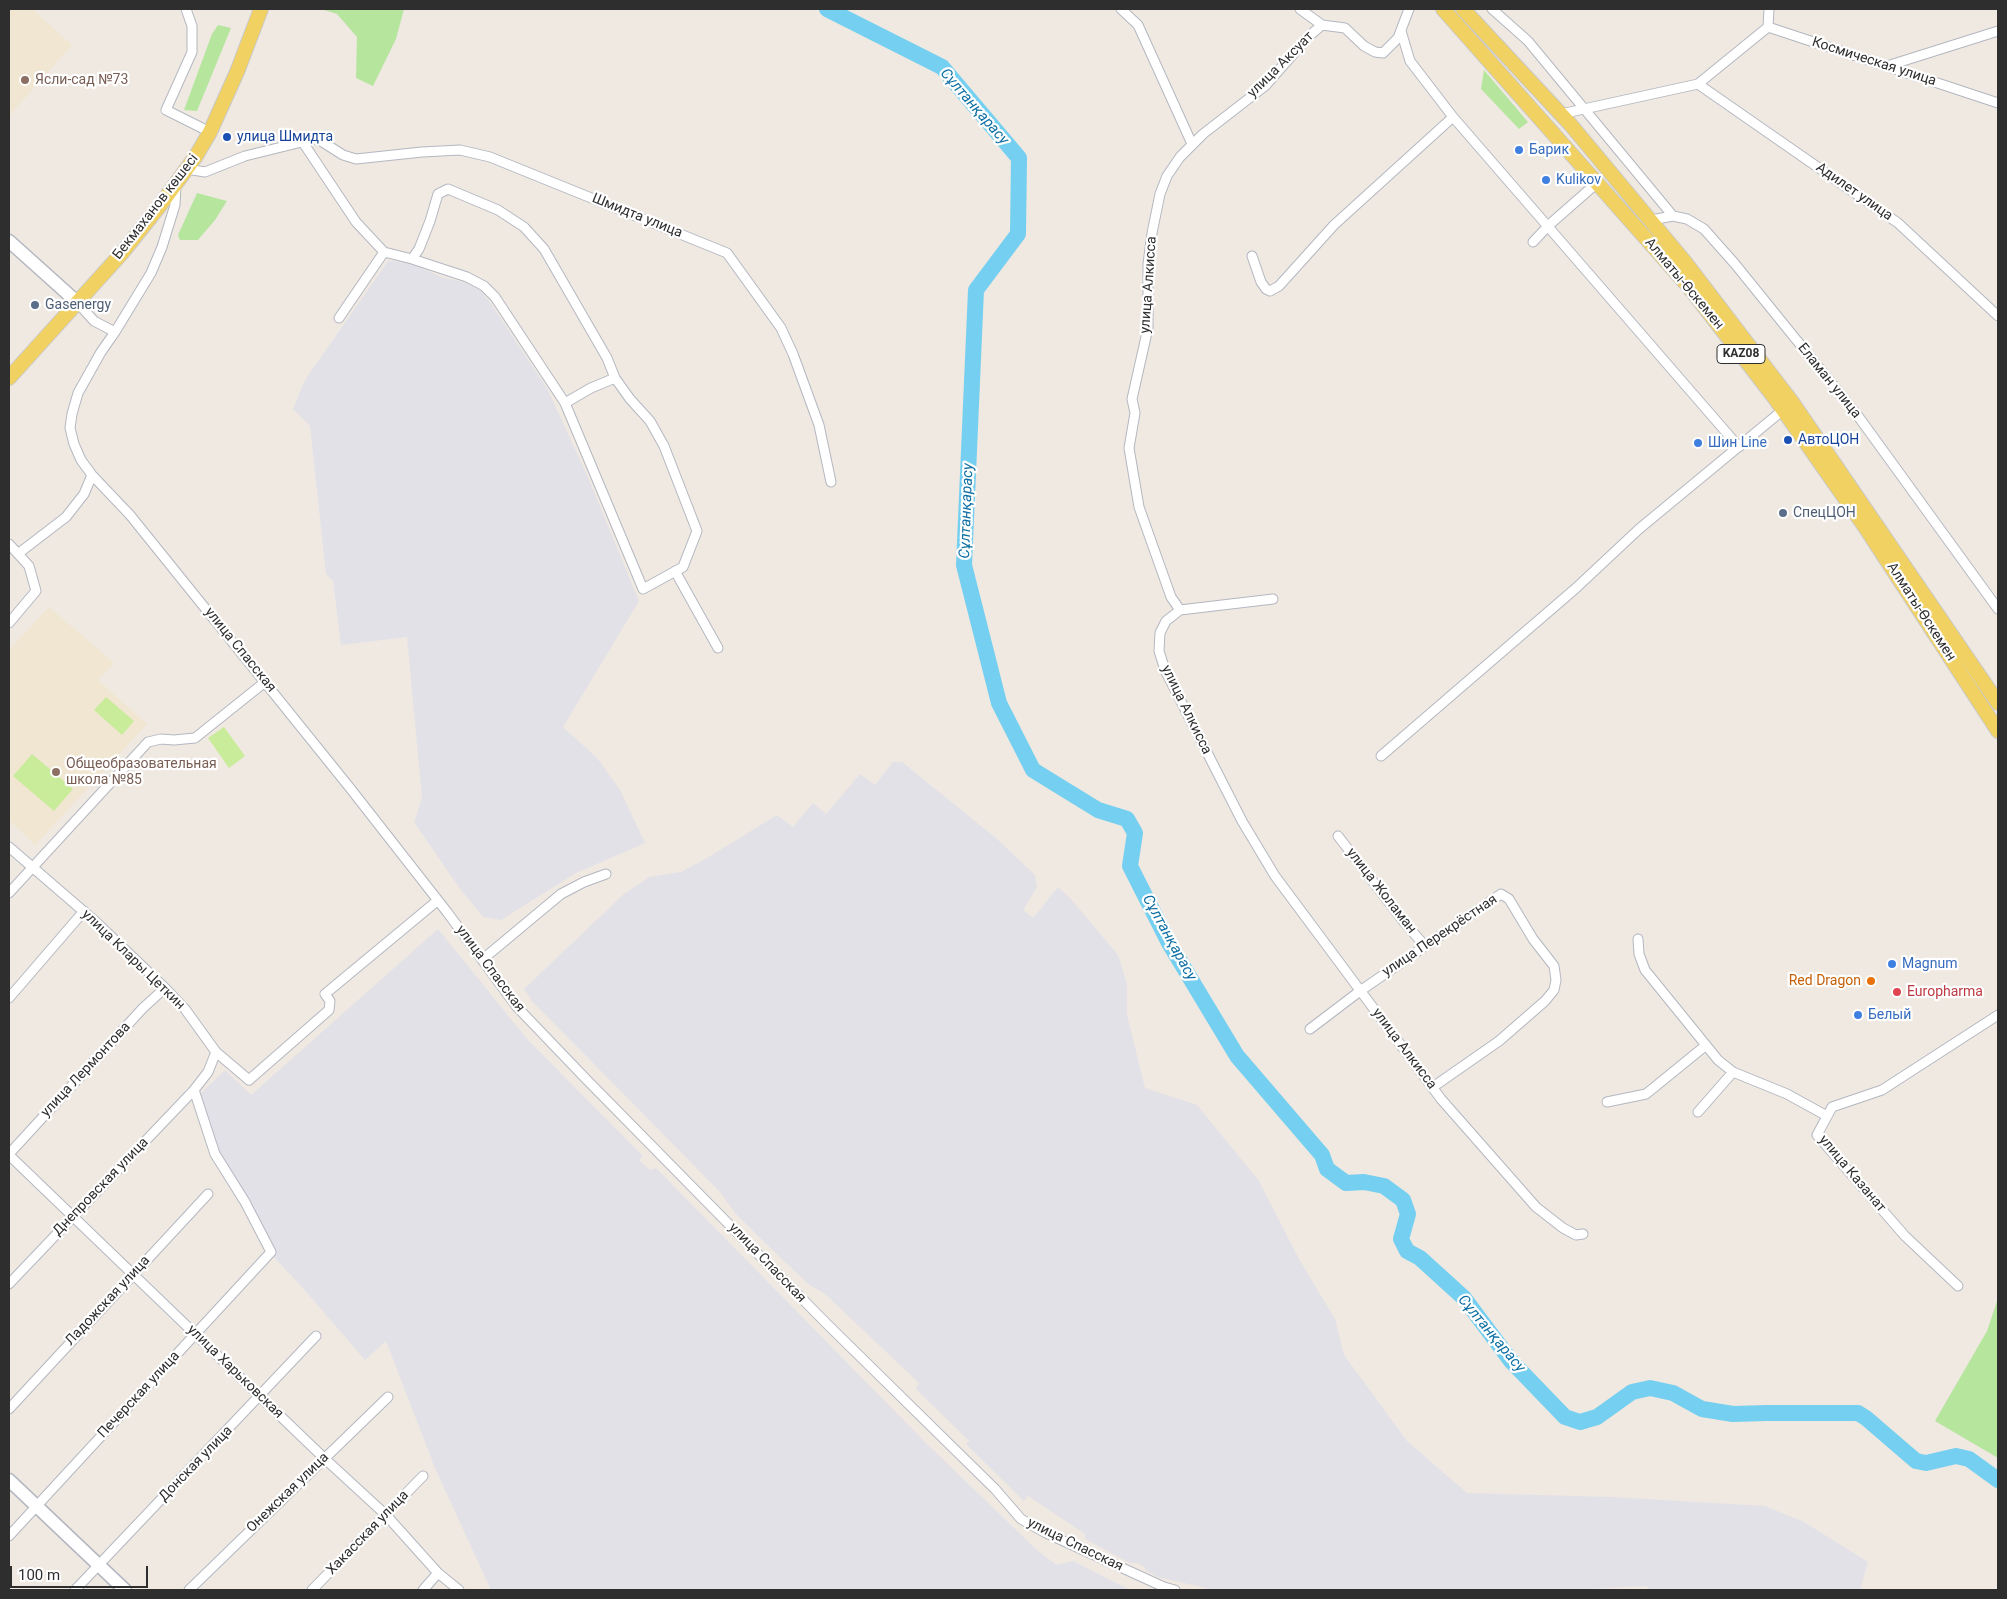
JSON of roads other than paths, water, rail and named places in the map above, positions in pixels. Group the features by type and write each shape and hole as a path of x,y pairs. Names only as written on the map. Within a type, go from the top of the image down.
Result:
{"main road":[{"name":"Бекмаханов көшесі","path":"9,378 122,253 187,169 210,132 237,72 260,9"},
{"name":"Алматы-Өскемен","path":"1443,9 1598,182 1680,266 1792,402 1998,703"},
{"name":"Алматы-Өскемен","path":"1462,9 1561,114 1651,220 1680,266 1876,543 1998,730"}],"street":[{"path":"186,9 192,26 192,52 166,110 210,132"},
{"path":"1121,9 1138,25 1192,144"},
{"path":"1300,9 1322,26"},
{"name":"улица Аксуат","path":"1192,144 1202,134 1265,86 1310,36 1322,26 1346,28 1364,46 1375,52 1383,53 1398,38 1409,9"},
{"path":"1492,9 1528,41 1672,216"},
{"path":"1561,114 1698,84 1768,27 1769,9"},
{"name":"Космическая улица","path":"1768,27 1998,103"},
{"path":"1401,31 1410,60 1453,117 1549,225 1739,447"},
{"path":"1887,66 1998,31"},
{"name":"Адилет улица","path":"1698,84 1898,223 1998,316"},
{"path":"1252,256 1261,282 1266,289 1270,291 1279,286 1334,225 1453,117"},
{"name":"Шмидта улица","path":"302,141 314,139 321,141 342,155 356,159 460,150 490,157 727,253 781,328 793,354 818,425 831,482"},
{"path":"187,169 205,172 245,156 302,141 356,222 384,252 467,277 484,286 495,297 565,403 643,589 682,567 697,531 664,446 650,420 630,399 615,378 607,358 544,248 524,227 498,210 448,189 438,194 419,250 412,259"},
{"name":"улица Алкисса","path":"1192,144 1166,176 1160,194 1148,264 1148,328 1132,399 1135,414 1129,448 1139,507 1172,597 1180,610 1166,621 1160,633 1159,651 1164,670 1242,821 1275,876 1441,1099 1536,1207 1563,1228 1576,1235 1583,1234"},
{"path":"1533,242 1549,225 1598,182"},
{"name":"улица Спасская","path":"176,184 175,205 162,247 151,273 101,352 78,393 70,428 81,460 92,475 130,516 265,682 483,959 517,1007 586,1079 888,1386 995,1490 1021,1519 1054,1537 1164,1587 1175,1590"},
{"name":"Еламан улица","path":"1651,220 1672,216 1687,219 1704,229 1735,264 1858,416 1998,609"},
{"path":"9,241 78,303 94,321 115,332"},
{"path":"339,318 384,252"},
{"path":"565,403 591,388 615,378"},
{"path":"1381,756 1576,588 1639,529 1783,410"},
{"path":"19,554 66,517 84,494 92,475"},
{"path":"9,544 29,566 36,591 9,623"},
{"path":"675,571 718,648"},
{"path":"1180,610 1273,599"},
{"path":"9,893 148,742 162,739 195,738 265,682"},
{"name":"улица Жоламан","path":"1338,836 1404,922 1425,946"},
{"name":"улица Клары Цеткин","path":"9,847 84,911 165,988 185,1009 216,1052 249,1080 329,1010 330,1001 325,994 437,901"},
{"path":"483,959 561,894 584,882 606,874"},
{"name":"улица Перекрёстная","path":"1310,1029 1360,990 1501,894 1509,899 1533,939 1554,966 1556,980 1554,990 1545,1001 1499,1041 1433,1087"},
{"path":"9,998 84,911"},
{"path":"1638,939 1638,954 1645,970 1718,1060 1733,1072 1786,1094 1827,1116"},
{"name":"улица Лермонтова","path":"9,1155 143,1008 165,988"},
{"name":"улица Казанат","path":"1958,1286 1904,1236 1816,1135 1832,1107 1882,1090 1998,1015"},
{"path":"1607,1102 1646,1094 1705,1046"},
{"name":"Днепровская улица","path":"9,1284 194,1090 208,1072 216,1052"},
{"path":"1698,1112 1733,1072"},
{"name":"Печерская улица","path":"9,1536 270,1254 271,1250 245,1202 215,1154 194,1090"},
{"name":"улица Харьковская","path":"9,1155 324,1458 386,1515 438,1573 459,1590"},
{"name":"Ладожская улица","path":"9,1409 208,1194"},
{"name":"Донская улица","path":"76,1590 316,1336"},
{"name":"Онежская улица","path":"189,1590 388,1397"},
{"name":"Хакасская улица","path":"312,1590 423,1476"},
{"path":"9,1480 125,1590"},
{"path":"423,1590 438,1573"}],"waterway":[{"name":"Сұлтанқарасу","path":"827,9 942,67 1019,158 1018,234 976,290 964,565 999,703 1033,770 1098,810 1127,819 1135,833 1130,866 1169,943 1237,1056 1322,1155 1327,1169 1346,1183 1364,1182 1384,1186 1403,1200 1408,1214 1401,1239 1407,1251 1420,1258 1464,1298 1511,1361 1565,1417 1580,1422 1597,1417 1632,1392 1650,1388 1673,1393 1702,1409 1733,1414 1858,1413 1916,1461 1926,1463 1956,1456 1969,1459 1998,1480"}],"place":[{"name":"Ясли-сад №73","path":"25,80"},
{"name":"улица Шмидта","path":"227,137"},
{"name":"Барик","path":"1519,150"},
{"name":"Kulikov","path":"1546,180"},
{"name":"Gasenergy","path":"35,305"},
{"name":"АвтоЦОН","path":"1788,440"},
{"name":"Шин Line","path":"1698,443"},
{"name":"СпецЦОН","path":"1783,513"},
{"name":"Общеобразовательная школа №85","path":"56,772"},
{"name":"Magnum","path":"1892,964"},
{"name":"Red Dragon","path":"1871,981"},
{"name":"Europharma","path":"1897,992"},
{"name":"Белый","path":"1858,1015"}]}
